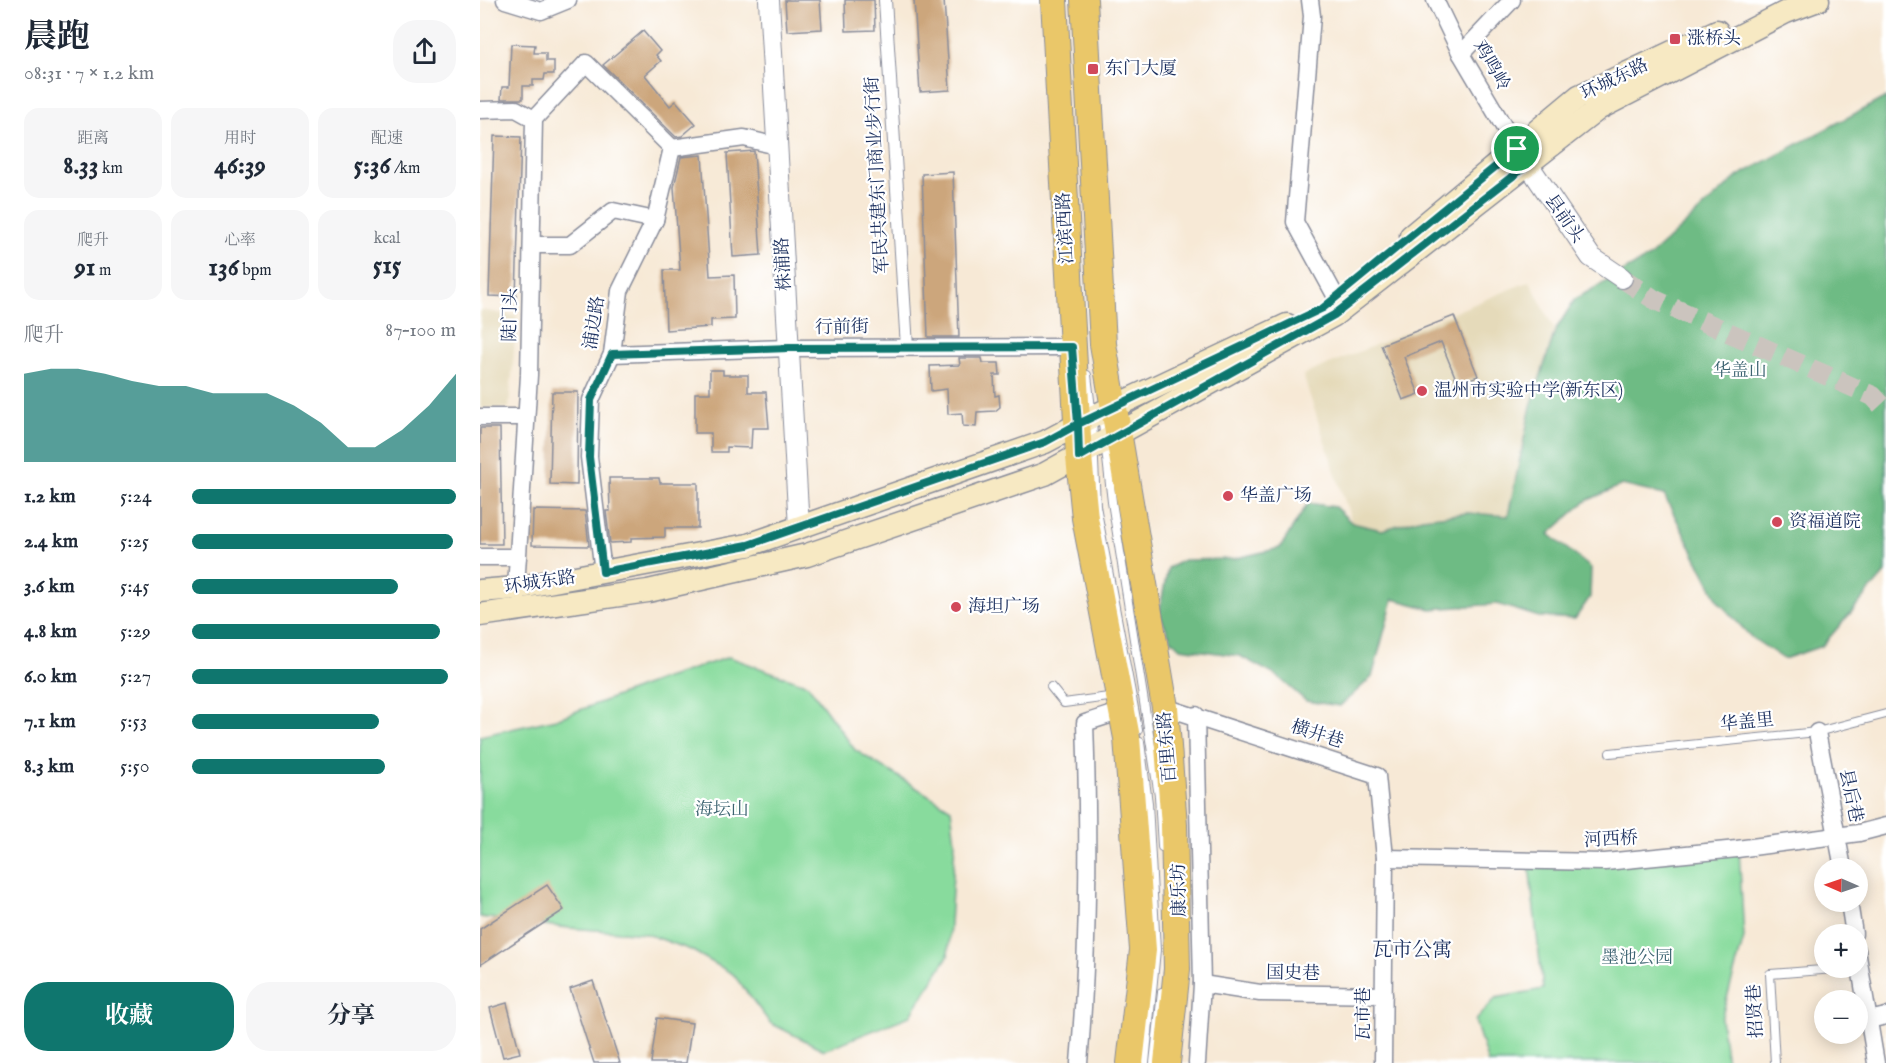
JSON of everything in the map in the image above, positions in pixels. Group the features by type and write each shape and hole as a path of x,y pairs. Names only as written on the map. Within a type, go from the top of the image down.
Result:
{"main road":[{"name":"江滨西路","path":"1054,0 1079,356 1096,416 1099,445"},
{"name":"江滨西路","path":"1084,0 1103,344 1096,416 1099,445"},
{"name":"环城东路","path":"480,615 648,591 807,555 1045,474 1334,315 1522,157 1579,96 1784,0"},
{"name":"环城东路","path":"480,591 516,588 748,545 1045,442 1323,308 1522,157 1598,109 1786,12 1818,0"},
{"path":"1099,445 1085,518 1127,738 1143,950 1130,1063"},
{"name":"百里东路","path":"1099,445 1165,707 1174,825 1177,969 1167,1063"}],"street":[{"path":"505,0 541,12 568,0"},
{"name":"株浦路","path":"769,0 799,528"},
{"name":"军民共建东门商业步行街","path":"885,0 907,347"},
{"path":"1310,0 1312,16 1296,222 1336,297"},
{"name":"鸡鸣岭","path":"1435,0 1461,54 1522,157"},
{"path":"1461,54 1512,0"},
{"path":"480,110 516,110 534,119 586,63 672,148 744,138 777,146"},
{"name":"陡门头","path":"516,588 526,417 534,119"},
{"name":"浦边路","path":"603,572 589,457 591,400 612,354 620,291 656,220 672,148"},
{"name":"县前头","path":"1522,157 1591,257 1622,278"},
{"path":"532,245 570,245 613,211 656,220"},
{"name":"行前街","path":"612,354 907,347 1079,356"},
{"path":"480,417 526,417"},
{"path":"480,557 518,557"},
{"path":"1079,1063 1088,965 1089,844 1084,723 1120,703"},
{"name":"横井巷","path":"1165,707 1196,715 1377,776 1385,858"},
{"name":"康乐坊","path":"1196,715 1202,984 1197,1063"},
{"name":"县后巷","path":"1817,732 1841,858"},
{"name":"河西桥","path":"1385,858 1605,862 1737,849 1838,836 1886,826"},
{"name":"瓦市巷","path":"1383,1063 1385,858"},
{"path":"1862,978 1876,1063"},
{"name":"国史巷","path":"1202,984 1260,993 1384,995"},
{"path":"1869,1020 1886,1016"}],"lane":[{"path":"1075,0 1095,361"},
{"path":"1096,372 1096,416"},
{"path":"1099,445 1159,796 1163,863"},
{"path":"1099,445 1096,506 1136,714 1148,803 1156,950 1145,1063"},
{"path":"1052,687 1064,703 1120,703"},
{"name":"华盖里","path":"1610,753 1817,732 1886,714"},
{"path":"1164,911 1166,958"},
{"path":"1154,1063 1164,970"},
{"name":"招贤巷","path":"1775,1063 1770,974 1814,971"}],"shaded area":[{"name":"温州市实验中学(新东区)","path":"1530,281 1555,331 1531,407 1508,517 1468,513 1422,518 1382,530 1352,523 1303,375"},
{"path":"480,310 517,316 509,408 480,408"}],"green space":[{"name":"华盖山","path":"1886,97 1886,572 1822,646 1784,659 1751,637 1719,602 1664,495 1622,485 1586,501 1549,534 1591,568 1590,597 1575,619 1539,617 1497,604 1431,609 1393,599 1372,677 1340,706 1306,701 1277,676 1240,656 1180,648 1171,639 1159,613 1168,568 1184,560 1233,559 1280,548 1308,503 1335,507 1352,523 1382,530 1422,518 1468,513 1508,516 1531,406 1555,331 1575,299 1649,257 1738,176"},
{"name":"海坛山","path":"729,657 808,685 855,750 951,809 955,842 948,956 910,1016 824,1050 770,1023 733,974 691,950 647,934 569,928 480,917 480,736 556,719"},
{"name":"墨池公园","path":"1739,849 1744,938 1721,1019 1727,1063 1488,1063 1475,1021 1496,998 1543,989 1529,865"}],"building":[{"path":"785,0 820,0 822,29 787,31"},
{"path":"845,0 874,0 875,30 846,31"},
{"path":"914,0 944,0 950,90 920,92"},
{"path":"643,31 660,51 656,55 661,61 645,75 670,106 676,101 696,124 682,136 676,137 603,65"},
{"path":"511,44 535,45 534,53 546,53 546,61 554,61 554,74 545,74 544,80 533,80 533,86 523,86 523,99 501,99 502,87 509,87"},
{"path":"494,136 521,137 516,297 489,296"},
{"path":"754,151 761,255 733,257 727,153"},
{"path":"702,155 710,276 734,275 735,319 711,320 711,327 666,330 664,270 680,270 674,187 681,157"},
{"path":"953,172 959,337 928,337 922,174"},
{"path":"1454,316 1478,376 1458,384 1441,342 1404,357 1419,394 1403,400 1381,345"},
{"path":"959,358 982,358 983,363 999,363 1000,375 994,375 995,396 999,395 1000,407 995,411 977,412 976,427 963,426 962,413 948,414 947,389 931,391 930,366 960,365"},
{"path":"710,370 723,370 723,375 748,375 748,392 766,392 769,428 752,428 751,448 727,447 727,452 711,452 711,433 695,433 695,393 710,393"},
{"path":"552,392 578,392 577,485 550,484"},
{"path":"480,428 500,428 502,544 480,544"},
{"path":"609,478 659,478 660,483 698,483 698,528 665,528 665,537 631,538 631,542 610,543 606,511 610,511"},
{"path":"533,510 585,511 589,546 532,545"},
{"path":"547,885 564,910 480,965 480,929"},
{"path":"593,981 620,1063 594,1063 570,989"},
{"path":"507,1003 520,1053 503,1057 490,1008"},
{"path":"657,1018 692,1023 686,1063 651,1063"}],"tunnel":[{"path":"1622,278 1655,300 1873,396 1886,410"}],"place":[{"name":"涨桥头","path":"1675,39"},
{"name":"东门大厦","path":"1093,69"},
{"name":"温州市实验中学(新东区)","path":"1422,391"},
{"name":"华盖广场","path":"1228,496"},
{"name":"资福道院","path":"1777,522"},
{"name":"海坦广场","path":"956,607"}],"district":[{"name":"瓦市公寓","path":"1412,950"}],"route":[{"path":"1517,149 1323,308 1078,424 1072,347 1045,345 789,348 612,354 591,400 589,457 603,572 748,545 1045,442 1078,424 1079,457 1334,315 1527,165 1517,149"}]}
